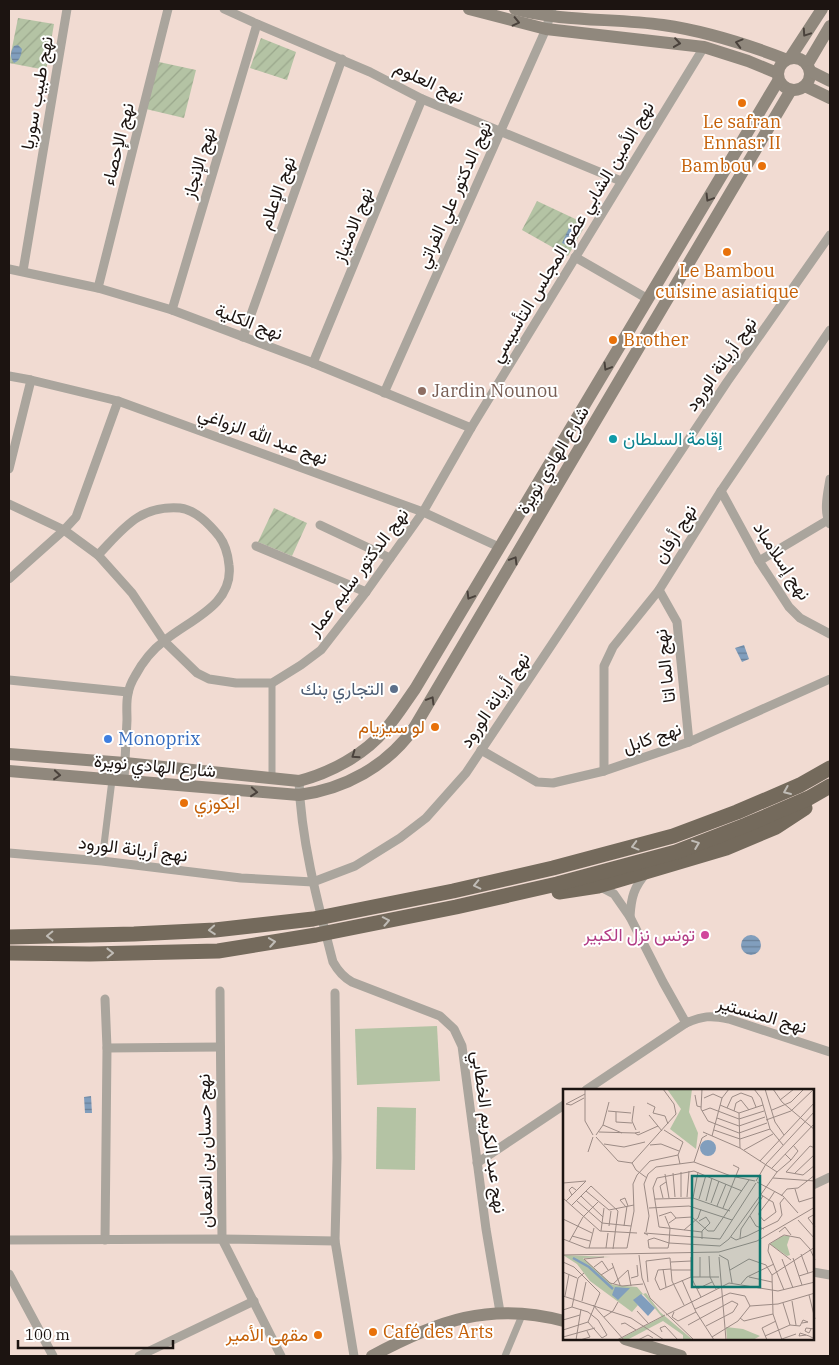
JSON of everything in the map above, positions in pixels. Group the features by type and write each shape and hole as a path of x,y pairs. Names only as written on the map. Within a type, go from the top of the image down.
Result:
{"highway":[{"path":"9,937 206,930 313,919 453,891 553,868 673,836 738,812 800,785 830,768"},
{"path":"9,958 218,951 338,931 456,907 557,884 676,852 773,814 809,798 830,786"},
{"path":"456,907 598,886 726,848 776,827 830,791"},
{"path":"9,952 90,954"}],"main road":[{"path":"469,9 546,29 704,47 748,61 778,77"},
{"path":"515,9 664,26 708,35 754,47 787,59 798,58 809,68 830,81"},
{"path":"822,9 787,59 779,65 778,77 783,87 790,90 798,90 805,86 808,82 809,68 830,26"},
{"name":"شارع الهادي نويرة","path":"9,754 125,763 299,781 316,776 347,761 368,747 385,731 415,689 778,77"},
{"path":"805,86 830,98"},
{"name":"شارع الهادي نويرة","path":"9,771 299,796 317,793 355,779 393,754 414,728 790,90"},
{"path":"372,1356 404,1339 436,1326 468,1317 500,1312 523,1313 563,1322"},
{"path":"628,1340 681,1356"}],"street":[{"name":"نهج طبيب سوريا","path":"23,271 67,9"},
{"name":"نهج الإحصاء","path":"98,288 168,9"},
{"name":"نهج العلوم","path":"224,9 370,72 422,99 622,182"},
{"name":"نهج الدكتور علي الفراتي","path":"384,393 546,29 551,12"},
{"name":"نهج الإنجاز","path":"172,310 257,24"},
{"name":"نهج الأمين الشابي عضو المجلس التأسيسي","path":"423,512 471,428 704,47"},
{"name":"نهج الإعلام","path":"243,337 342,60"},
{"name":"نهج الامتياز","path":"313,363 422,99"},
{"name":"نهج أريانة الورود","path":"9,853 102,860 241,878 313,882 355,866 426,818 450,792 481,750 727,382 830,235"},
{"path":"575,257 648,299"},
{"name":"نهج الكلية","path":"9,269 98,288 172,310 313,363 471,428"},
{"name":"نهج أرفان","path":"604,771 604,666 613,647 659,590 721,491 830,330"},
{"name":"نهج عبد الله الزواغي","path":"9,376 118,401 423,512 499,547"},
{"path":"9,469 31,380"},
{"path":"9,579 76,517 118,401"},
{"path":"759,561 829,522 827,494 830,479"},
{"name":"نهج إسلامباد","path":"721,491 759,561 789,607 800,618 830,634"},
{"path":"9,504 64,530 98,555 132,593 164,641 197,673 209,679 236,683 272,683 272,779"},
{"path":"98,555 131,520 147,512 165,508 182,508 198,516 211,526 222,540 228,558 230,573 225,591 213,606 164,641 149,655 135,676 128,692 125,763 118,780 102,860"},
{"name":"نهج الدكتور سليم عمار","path":"272,683 321,650 366,592 423,512"},
{"path":"320,526 390,558"},
{"path":"256,546 366,592"},
{"name":"نهج الما اتا","path":"659,590 677,622 689,742"},
{"name":"نهج كابل","path":"481,750 537,782 553,783 604,771 689,742 830,679"},
{"path":"9,680 128,692"},
{"path":"299,781 299,796"},
{"name":"نهج عبد الكريم الخطابي","path":"299,796 313,882 334,962 344,977 352,982 440,1016 454,1029 462,1046 486,1229 500,1312"},
{"path":"630,917 631,900 640,880 647,872"},
{"path":"598,886 610,890 630,917 686,1023"},
{"name":"نهج حسان بن النعمان","path":"220,991 222,1239 281,1356"},
{"path":"335,993 337,1158 335,1241 354,1356"},
{"path":"105,999 107,1048 106,1240"},
{"name":"نهج المنستير","path":"587,1089 686,1023 703,1016 722,1018 830,1052"},
{"path":"107,1048 220,1047"},
{"path":"477,1163 563,1106"},
{"path":"814,1185 830,1177"},
{"path":"9,1240 222,1239 335,1241"},
{"path":"814,1272 830,1276"},
{"path":"9,1274 53,1356"},
{"path":"140,1356 254,1301"},
{"path":"505,1356 523,1313"}],"green space":[{"path":"18,18 54,24 46,70 9,63"},
{"path":"261,38 296,52 287,80 250,68"},
{"path":"159,62 196,70 184,118 146,109"},
{"path":"537,201 586,224 568,256 522,230"},
{"path":"274,508 307,523 292,556 258,542"},
{"path":"437,1026 440,1081 357,1085 355,1029"},
{"path":"377,1107 416,1108 415,1170 376,1169"}],"water":[{"path":"18,45 22,49 19,59 14,63 11,58 11,52 14,46"},
{"path":"569,228 576,231 569,246 562,243"},
{"path":"744,645 749,659 742,662 735,648"},
{"path":"751,935 758,938 761,945 758,952 751,955 744,952 741,945 744,938"},
{"path":"91,1096 92,1113 85,1113 84,1097"}],"place":[{"name":"Le safran Ennasr II","path":"742,103"},
{"name":"Bambou","path":"762,166"},
{"name":"Le Bambou cuisine asiatique","path":"727,252"},
{"name":"Brother","path":"613,340"},
{"name":"Jardin Nounou","path":"422,391"},
{"name":"إقامة السلطان","path":"613,439"},
{"name":"التجاري بنك","path":"394,689"},
{"name":"لو سيزيام","path":"435,727"},
{"name":"Monoprix","path":"108,739"},
{"name":"ايكوزي","path":"184,803"},
{"name":"تونس نزل الكبير","path":"705,935"},
{"name":"Café des Arts","path":"373,1332"},
{"name":"مقهى الأمير","path":"318,1335"}]}
